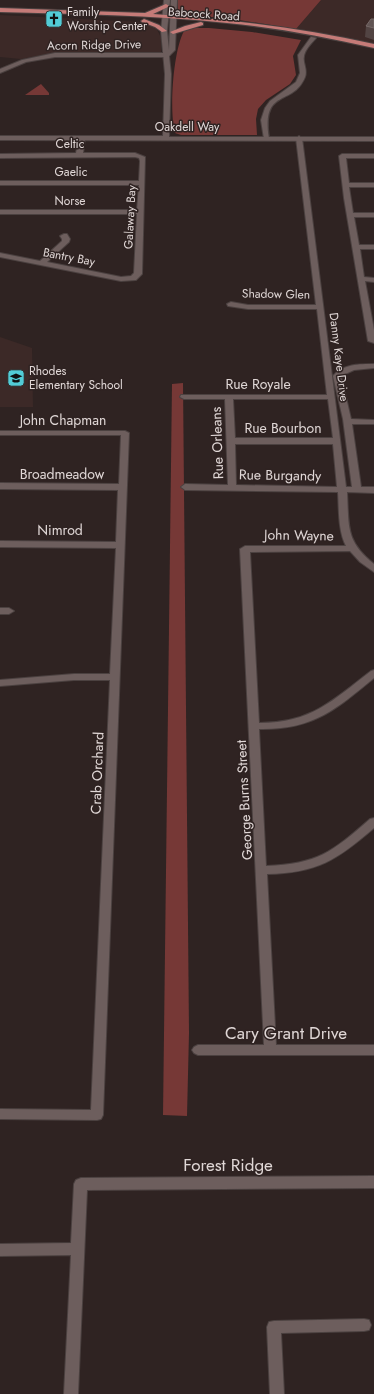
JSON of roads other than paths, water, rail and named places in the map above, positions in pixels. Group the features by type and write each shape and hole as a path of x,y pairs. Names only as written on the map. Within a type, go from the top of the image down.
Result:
{"main road":[{"path":"133,15 151,12 166,3"},
{"path":"174,8 200,22"},
{"name":"Babcock Road","path":"0,10 72,17 144,21 165,19"},
{"name":"Babcock Road","path":"31,12 76,12 133,15 174,20 259,25 321,34 374,46"},
{"path":"144,21 156,25 164,31"},
{"path":"173,32 200,22"},
{"name":"Babcock Road","path":"200,22 313,38 374,51"},
{"path":"276,32 285,31 313,36 321,34"}],"street":[{"path":"167,55 172,50 174,0"},
{"path":"166,3 164,31 164,50 167,55 168,88 166,138"},
{"path":"266,138 266,111 274,101 292,89 299,81 303,72 301,54 313,38"},
{"name":"Acorn Ridge Drive","path":"0,71 24,61 55,56 167,55"},
{"name":"Oakdell Way","path":"0,138 374,139"},
{"path":"80,155 82,138"},
{"name":"Danny Kaye Drive","path":"299,138 335,421 345,527 348,541 352,548 374,569"},
{"name":"Celtic","path":"0,156 139,156"},
{"name":"Galaway Bay","path":"133,278 138,274 143,159 139,156"},
{"path":"373,341 371,315 362,279 347,198 347,185 342,156 374,156"},
{"name":"Gaelic","path":"0,183 142,183"},
{"path":"347,185 374,185"},
{"name":"Norse","path":"0,212 141,212"},
{"path":"351,215 374,215"},
{"path":"42,263 64,242 66,239 64,236"},
{"path":"356,246 374,246"},
{"name":"Bantry Bay","path":"0,255 121,279 133,278"},
{"path":"362,279 374,280"},
{"name":"Shadow Glen","path":"231,304 248,307 320,307"},
{"path":"357,490 347,421 337,376 340,372 349,368 374,366"},
{"name":"Rue Royale","path":"184,397 332,397"},
{"name":"Rue Orleans","path":"228,397 232,487"},
{"path":"335,421 374,422"},
{"name":"John Chapman","path":"0,433 125,433"},
{"name":"Crab Orchard","path":"0,1114 97,1115 125,433"},
{"name":"Rue Bourbon","path":"230,441 337,441"},
{"name":"Broadmeadow","path":"0,486 123,487"},
{"name":"Rue Burgandy","path":"186,488 232,487 374,490"},
{"name":"Nimrod","path":"0,544 121,545"},
{"name":"John Wayne","path":"245,549 346,550 352,548"},
{"name":"George Burns Street","path":"245,549 270,1050"},
{"path":"254,726 291,724 314,718 327,711 374,673"},
{"path":"0,684 74,677 115,677"},
{"path":"262,870 296,868 323,861 345,848 374,822"},
{"name":"Cary Grant Drive","path":"198,1050 374,1050"},
{"name":"Forest Ridge","path":"77,1249 82,1184 374,1182"},
{"path":"0,1250 77,1249 71,1394"},
{"path":"277,1394 274,1327 364,1325"}],"place":[{"name":"Family Worship Center","path":"54,19"},
{"name":"Rhodes Elementary School","path":"16,378"}]}
